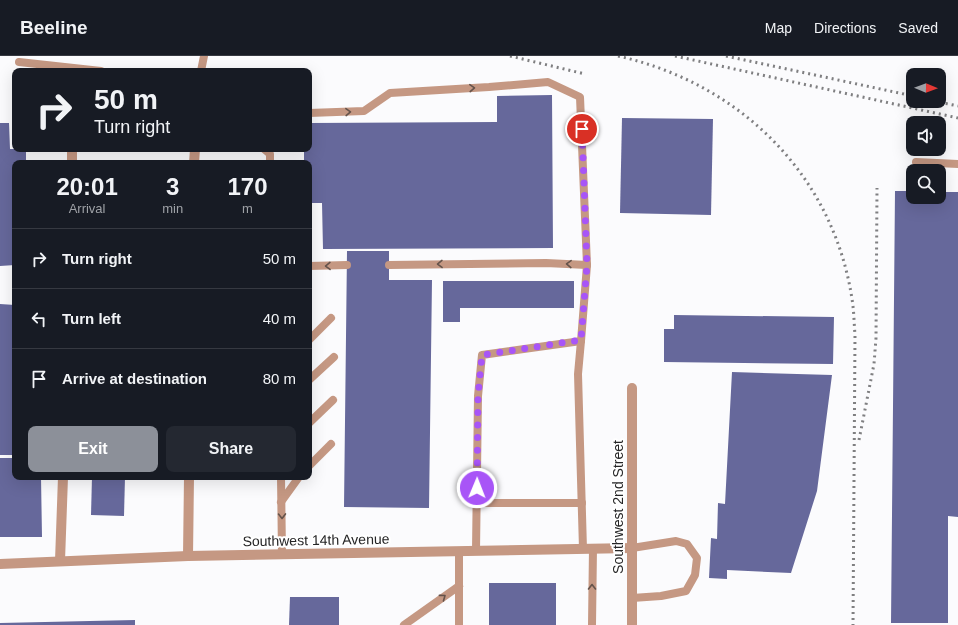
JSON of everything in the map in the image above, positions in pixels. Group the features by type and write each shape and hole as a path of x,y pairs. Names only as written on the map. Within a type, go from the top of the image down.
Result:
{"street":[{"name":"Southwest 2nd Street","path":"632,388 632,625"},
{"path":"60,561 63,480"},
{"path":"188,556 189,480"},
{"name":"Southwest 14th Avenue","path":"0,564 188,556 632,548"}],"lane":[{"path":"202,68 204,56"},
{"path":"19,62 74,68"},
{"path":"312,113 364,111 390,93 548,82 580,97 587,265 578,374 582,503 588,549 592,625"},
{"path":"916,162 958,164"},
{"path":"389,264 546,263 587,265"},
{"path":"312,266 347,265"},
{"path":"312,337 331,318"},
{"path":"476,551 478,396 482,355 581,340"},
{"path":"312,377 334,357"},
{"path":"312,420 332,400"},
{"path":"312,463 331,444"},
{"path":"281,480 282,554"},
{"path":"281,502 297,480"},
{"path":"477,504 582,503"},
{"path":"632,548 676,541 687,544 697,558 695,575 686,590 661,596 632,598"},
{"path":"459,551 459,625"},
{"path":"404,625 459,586"}],"building":[{"path":"552,95 553,248 323,249 322,203 312,203 312,160 304,160 304,152 312,152 312,123 497,122 497,96"},
{"path":"622,118 713,119 711,215 620,213"},
{"path":"0,123 9,123 10,149 12,149 12,152 26,152 26,160 12,160 12,265 0,266"},
{"path":"895,191 906,191 906,204 946,204 946,192 958,192 958,517 948,516 948,623 891,623"},
{"path":"347,251 389,251 389,280 432,280 429,508 344,507"},
{"path":"443,281 574,281 574,308 460,308 460,322 443,322"},
{"path":"0,304 12,305 12,455 0,455"},
{"path":"674,315 834,317 833,364 664,362 664,329 674,329"},
{"path":"732,372 832,375 817,491 791,573 727,570 727,579 709,578 711,538 717,539 718,503 725,504"},
{"path":"0,458 12,458 12,480 41,480 42,537 0,537"},
{"path":"92,480 125,480 124,516 91,515"},
{"path":"489,583 556,583 556,625 489,625"},
{"path":"290,597 339,597 339,625 289,625"},
{"path":"135,620 135,625 0,625 0,623"}],"railway":[{"path":"510,56 585,74"},
{"path":"618,56 662,69 703,88 740,112 773,141 802,174 824,212 841,254 854,312 853,625"},
{"path":"675,56 958,118"},
{"path":"726,56 906,95"},
{"path":"946,104 958,106"},
{"path":"859,440 874,364 876,338 877,188"}],"route":[{"path":"477,488 478,396 482,355 541,348 581,340 587,265 582,129"}]}
